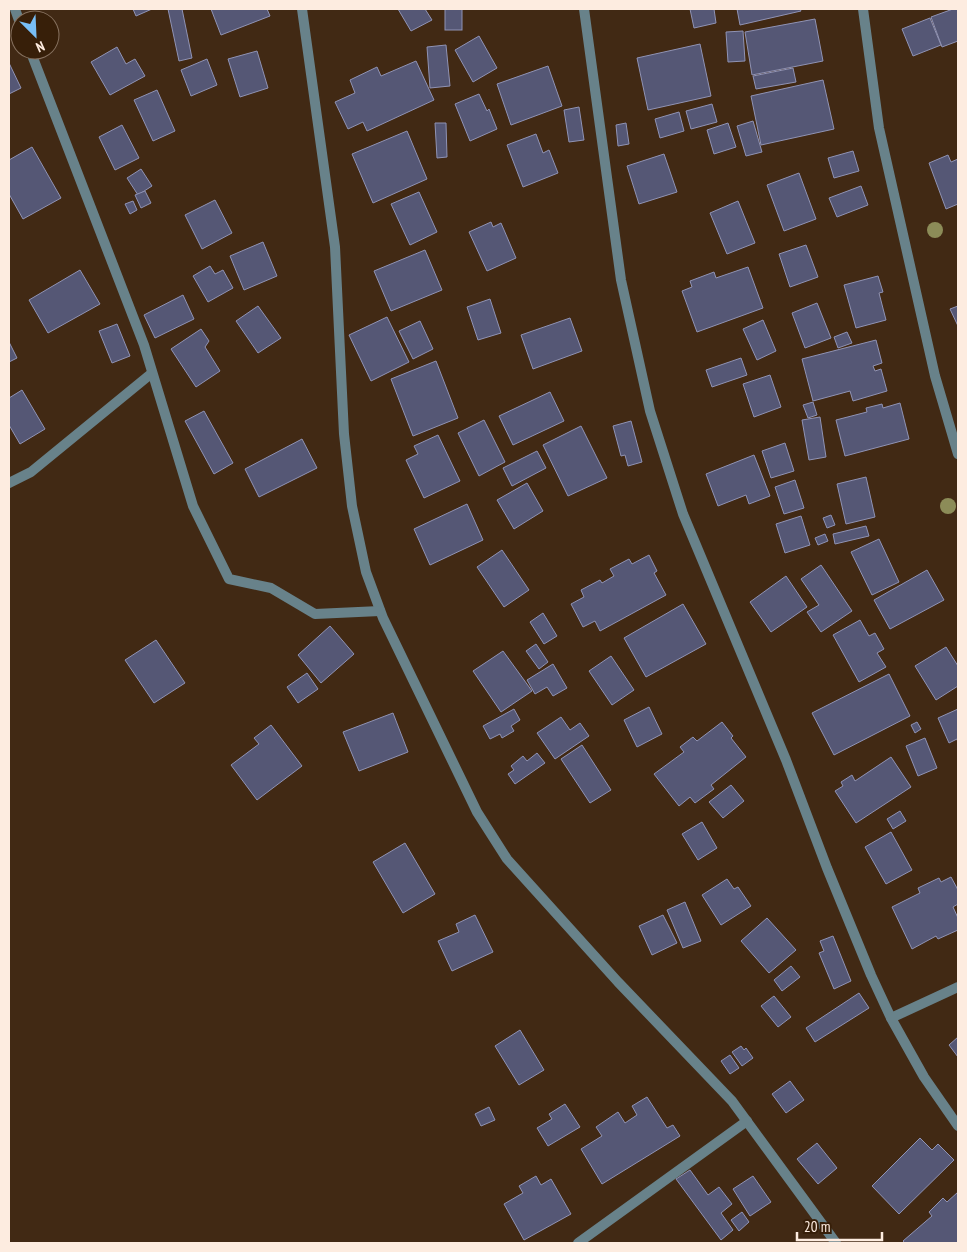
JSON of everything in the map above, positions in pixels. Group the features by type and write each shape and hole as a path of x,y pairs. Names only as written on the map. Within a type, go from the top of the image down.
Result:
{"street":[{"path":"302,9 335,247 344,434 352,506 366,572 380,611 477,812 507,859 618,982 732,1101 836,1243"},
{"path":"584,9 621,280 650,411 683,514 786,760 827,868 871,975 891,1018 924,1077 958,1126"},
{"path":"863,9 879,128 935,376 958,454"},
{"path":"34,60 144,345 193,506 229,579 271,588 315,614 380,611"},
{"path":"9,483 31,472 152,373"},
{"path":"891,1018 958,987"},
{"path":"578,1243 747,1121"}],"building":[{"path":"133,9 152,9 136,16"},
{"path":"168,9 182,9 192,58 179,61"},
{"path":"211,9 267,9 270,16 221,35"},
{"path":"398,9 425,9 432,20 411,31"},
{"path":"445,9 462,9 462,30 445,30"},
{"path":"690,9 714,9 716,23 694,28"},
{"path":"737,9 800,9 801,11 740,25"},
{"path":"958,9 958,41 942,47 931,17"},
{"path":"930,18 941,45 913,56 902,29"},
{"path":"815,19 823,61 752,75 745,32"},
{"path":"743,31 745,61 728,62 726,32"},
{"path":"479,36 497,68 473,82 455,50"},
{"path":"700,44 711,96 648,110 637,58"},
{"path":"446,45 450,86 430,88 427,47"},
{"path":"117,47 126,64 135,59 145,76 110,95 91,62"},
{"path":"257,51 268,88 240,97 228,59"},
{"path":"207,59 217,85 191,96 181,70"},
{"path":"416,61 434,100 367,131 363,122 348,129 335,102 355,93 350,80 377,67 381,76"},
{"path":"9,63 21,88 9,94"},
{"path":"548,66 562,106 511,125 497,84"},
{"path":"793,68 796,82 756,89 753,76"},
{"path":"823,80 834,129 761,145 751,96"},
{"path":"157,90 175,131 153,141 134,100"},
{"path":"479,94 487,111 489,109 497,129 470,141 455,104"},
{"path":"712,104 717,122 691,129 686,111"},
{"path":"579,107 584,140 569,142 564,110"},
{"path":"679,112 684,131 660,138 655,119"},
{"path":"753,121 762,152 746,156 737,126"},
{"path":"435,123 446,123 447,157 437,158"},
{"path":"626,123 629,144 618,146 616,125"},
{"path":"728,123 736,147 714,154 707,130"},
{"path":"122,125 139,158 115,170 99,137"},
{"path":"407,131 427,179 373,203 352,154"},
{"path":"536,134 543,153 549,150 558,173 523,187 507,145"},
{"path":"32,147 61,198 23,219 9,194 9,160"},
{"path":"853,151 859,171 834,178 828,158"},
{"path":"664,154 677,192 639,204 627,166"},
{"path":"948,155 951,162 958,159 958,204 946,209 929,163"},
{"path":"141,169 152,186 138,195 127,178"},
{"path":"799,173 816,219 784,231 767,185"},
{"path":"861,186 868,205 837,217 829,198"},
{"path":"145,191 151,203 141,208 135,195"},
{"path":"419,192 437,232 410,245 391,204"},
{"path":"215,200 232,233 202,249 185,215"},
{"path":"133,201 137,210 130,214 125,204"},
{"path":"738,201 755,243 727,254 710,213"},
{"path":"491,222 493,227 501,223 516,258 487,271 469,232"},
{"path":"263,242 277,276 244,290 230,256"},
{"path":"806,245 818,277 790,287 779,254"},
{"path":"425,250 442,290 391,311 374,271"},
{"path":"210,266 215,274 223,270 233,288 208,302 193,276"},
{"path":"748,267 763,308 697,332 682,291 692,287 690,281 714,272 716,278"},
{"path":"80,270 100,304 48,333 29,300"},
{"path":"878,276 883,292 879,293 886,320 856,328 844,285"},
{"path":"183,295 194,319 155,338 144,315"},
{"path":"490,299 501,333 478,340 467,307"},
{"path":"817,303 831,338 805,348 792,313"},
{"path":"258,306 281,338 258,353 236,321"},
{"path":"958,306 958,326 950,309"},
{"path":"387,317 409,362 371,381 349,335"},
{"path":"570,318 582,351 533,369 521,335"},
{"path":"763,320 776,351 757,360 743,329"},
{"path":"420,321 433,349 413,359 399,331"},
{"path":"117,324 130,356 112,363 99,331"},
{"path":"201,329 209,341 205,347 220,371 196,387 171,349"},
{"path":"847,332 852,343 838,348 834,337"},
{"path":"876,340 882,363 873,366 875,371 881,369 887,391 853,401 850,391 813,401 802,359"},
{"path":"9,342 17,358 9,362"},
{"path":"741,358 747,375 712,387 706,370"},
{"path":"436,361 458,418 413,436 391,379"},
{"path":"770,375 781,407 754,417 743,384"},
{"path":"22,390 45,429 20,444 9,425 9,398"},
{"path":"550,392 564,421 513,445 499,416"},
{"path":"813,402 817,415 808,418 803,405"},
{"path":"900,403 909,439 845,456 836,420 867,412 866,408 882,404 883,408"},
{"path":"204,411 233,463 214,474 185,421"},
{"path":"820,417 826,457 809,460 802,420"},
{"path":"484,420 505,462 479,476 458,433"},
{"path":"631,421 642,462 628,466 625,455 621,456 613,426"},
{"path":"581,426 607,478 568,496 543,445"},
{"path":"438,435 460,481 424,498 406,460 418,454 414,446"},
{"path":"302,439 317,468 259,497 245,469"},
{"path":"785,443 794,471 771,478 762,451"},
{"path":"537,451 546,468 512,486 503,468"},
{"path":"754,455 770,496 749,504 746,495 718,506 706,474"},
{"path":"866,477 875,517 846,524 837,484"},
{"path":"795,480 804,508 784,514 775,487"},
{"path":"527,483 543,511 514,529 497,500"},
{"path":"467,504 483,540 430,565 414,529"},
{"path":"831,515 835,525 827,528 823,518"},
{"path":"801,516 810,545 785,553 776,524"},
{"path":"866,526 869,536 835,544 833,534"},
{"path":"825,534 828,541 818,545 815,538"},
{"path":"879,539 899,582 872,595 851,552"},
{"path":"502,550 529,590 504,607 477,567"},
{"path":"649,555 657,571 654,573 666,595 600,631 595,621 583,627 571,604 584,597 581,590 600,580 602,583 614,576 610,569 629,559 632,564"},
{"path":"821,565 852,611 821,632 807,612 819,605 801,579"},
{"path":"927,570 944,600 890,629 874,600"},
{"path":"786,576 807,607 771,632 750,602"},
{"path":"683,604 706,644 646,677 624,638"},
{"path":"543,613 557,636 544,644 530,622"},
{"path":"860,620 869,636 875,633 884,649 877,653 886,667 859,682 833,635"},
{"path":"330,626 354,654 321,683 298,655"},
{"path":"156,640 185,683 154,703 125,660"},
{"path":"536,644 548,662 539,669 526,651"},
{"path":"946,647 958,666 958,686 936,700 915,666"},
{"path":"503,651 532,691 501,712 473,671"},
{"path":"611,656 634,690 612,705 589,671"},
{"path":"553,664 567,688 553,696 547,687 535,694 527,680"},
{"path":"307,673 318,689 298,703 287,687"},
{"path":"889,674 910,716 834,755 812,713"},
{"path":"649,707 662,734 637,747 624,720"},
{"path":"514,709 520,720 511,726 514,731 502,738 500,734 490,739 483,726"},
{"path":"958,709 958,743 957,739 949,743 938,718"},
{"path":"393,713 408,752 359,771 343,732"},
{"path":"561,717 570,730 580,723 589,736 555,759 537,733"},
{"path":"722,722 733,736 731,738 746,757 711,785 714,789 695,803 690,797 679,806 654,774 684,752 680,747 693,737 697,741"},
{"path":"917,722 921,729 915,733 911,725"},
{"path":"271,725 302,766 257,800 231,765 259,744 254,738"},
{"path":"925,738 937,768 918,776 906,746"},
{"path":"582,745 611,790 590,803 561,759"},
{"path":"537,753 545,763 515,784 508,774 514,770 511,766 523,756 527,761"},
{"path":"891,757 911,787 856,823 835,791 843,786 841,782 852,775 855,781"},
{"path":"731,785 744,801 723,818 709,802"},
{"path":"900,811 906,821 893,829 887,819"},
{"path":"702,822 717,848 698,860 682,834"},
{"path":"891,832 912,870 886,884 865,847"},
{"path":"405,843 435,894 403,913 373,862"},
{"path":"951,877 958,890 958,904 953,907 958,918 958,930 938,939 936,936 912,949 892,907 920,893 918,888 939,878 941,882"},
{"path":"727,879 734,889 738,887 751,906 721,925 702,895"},
{"path":"685,902 701,941 683,948 667,910"},
{"path":"475,915 493,952 452,971 438,941 459,932 456,924"},
{"path":"663,915 677,943 652,955 639,926"},
{"path":"767,918 796,950 769,973 741,941"},
{"path":"833,936 851,981 834,989 819,953 824,951 820,941"},
{"path":"791,966 800,977 782,991 774,980"},
{"path":"859,993 869,1008 815,1042 806,1028"},
{"path":"774,996 791,1017 778,1027 761,1006"},
{"path":"520,1030 544,1070 519,1085 495,1046"},
{"path":"958,1037 958,1057 949,1045"},
{"path":"741,1046 744,1050 746,1048 753,1058 742,1066 732,1052"},
{"path":"730,1055 739,1068 730,1074 721,1061"},
{"path":"790,1081 804,1100 786,1113 772,1094"},
{"path":"647,1097 667,1128 673,1125 680,1136 602,1184 581,1149 602,1136 596,1127 618,1112 625,1123 637,1115 632,1106"},
{"path":"565,1104 580,1127 548,1146 537,1128 552,1119 549,1114"},
{"path":"489,1107 495,1120 481,1126 475,1114"},
{"path":"920,1138 932,1150 938,1144 954,1160 899,1214 872,1186"},
{"path":"817,1143 837,1168 818,1184 797,1159"},
{"path":"690,1170 708,1195 719,1187 732,1204 721,1213 733,1230 721,1240 676,1179"},
{"path":"536,1176 541,1185 551,1179 571,1214 524,1240 504,1204 523,1193 519,1186"},
{"path":"753,1176 771,1202 750,1216 733,1189"},
{"path":"958,1192 958,1243 905,1243 903,1241 932,1216 929,1212 943,1198 947,1202"},
{"path":"742,1212 749,1222 739,1231 731,1220"}]}
